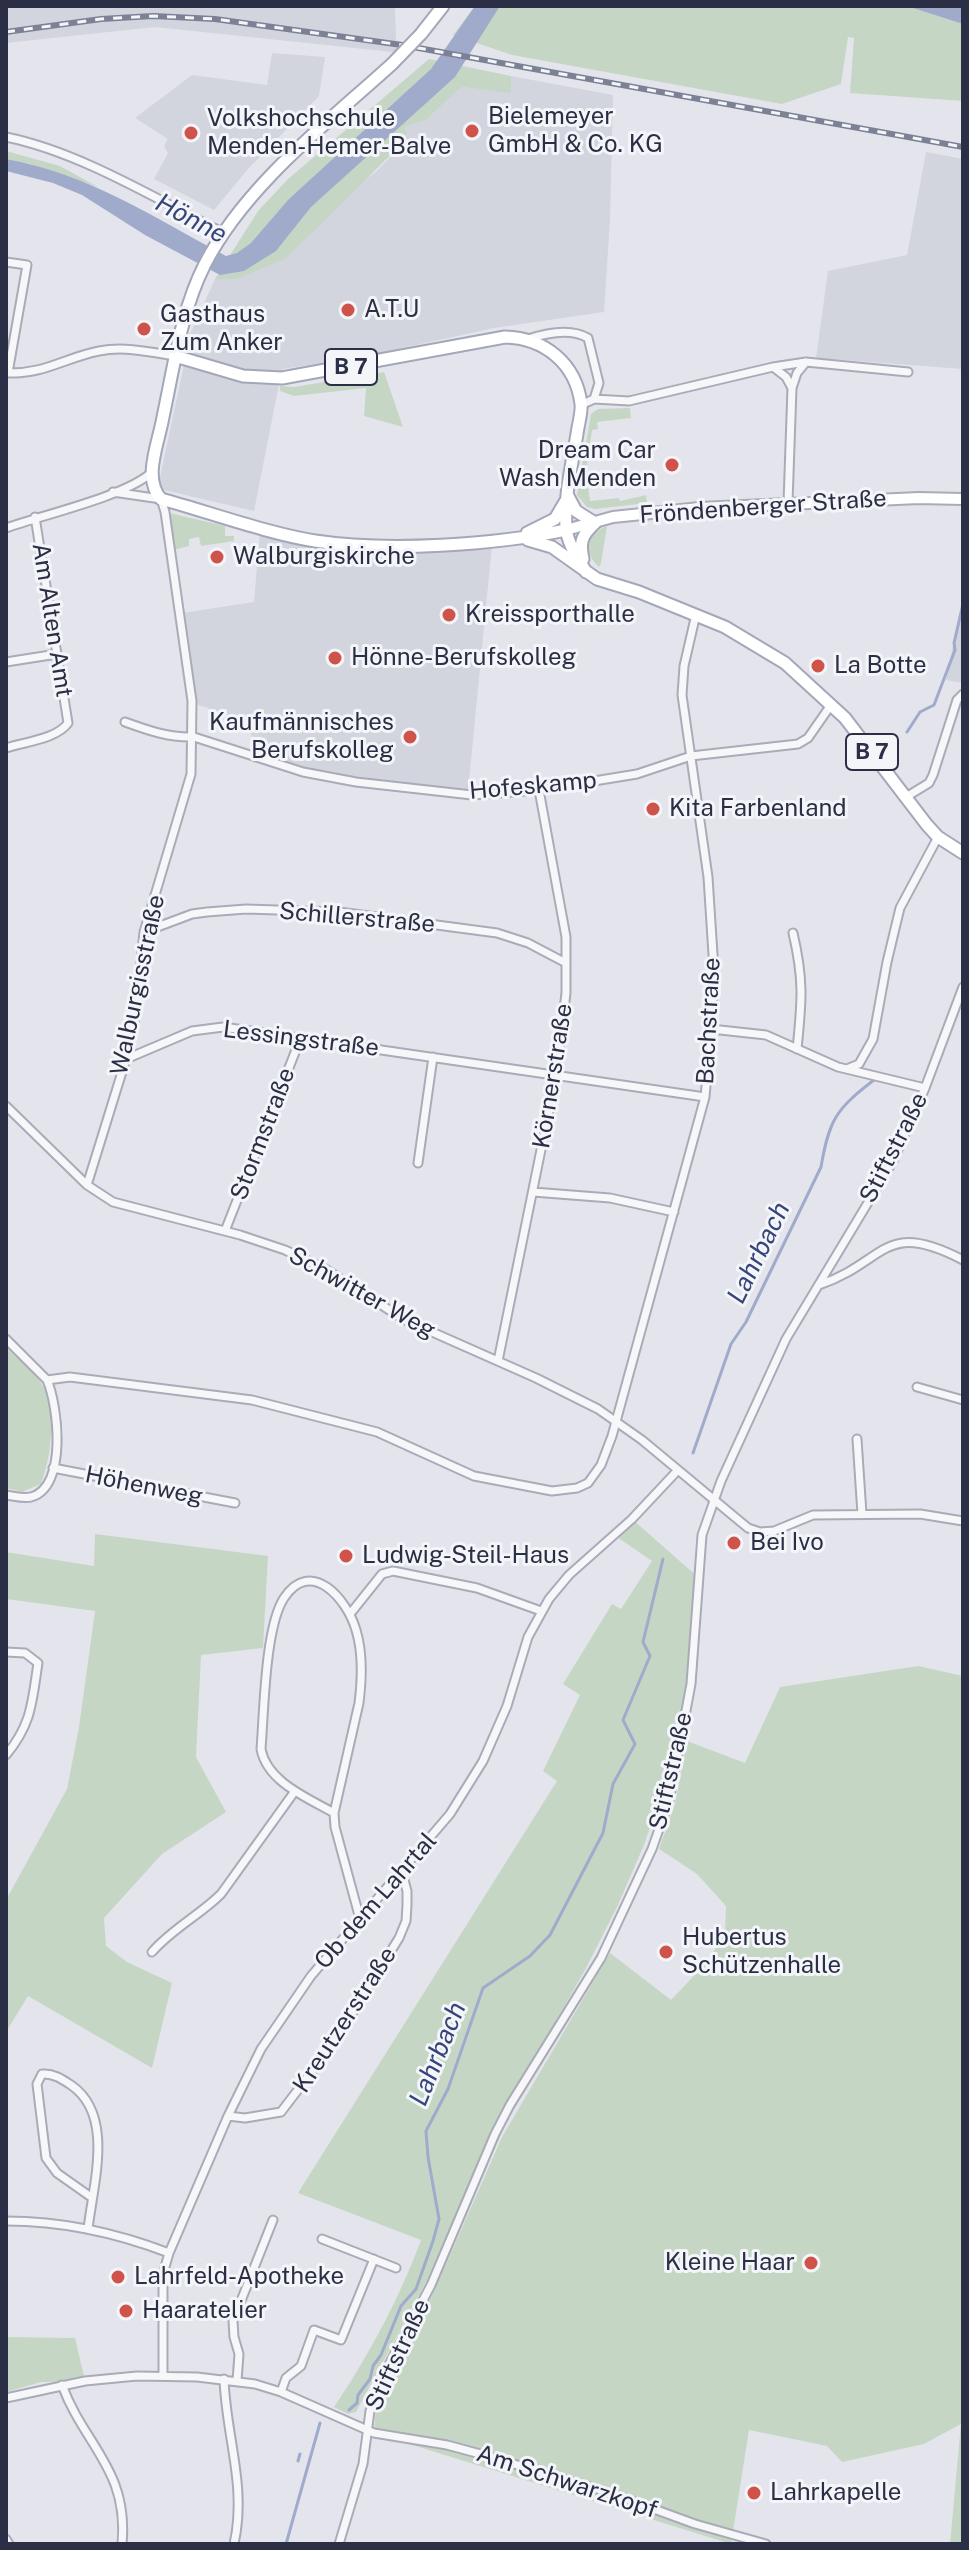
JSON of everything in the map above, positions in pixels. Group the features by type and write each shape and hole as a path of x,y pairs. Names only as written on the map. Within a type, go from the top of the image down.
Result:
{"main road":[{"path":"441,8 392,64 264,183 221,237 196,283 175,356 152,483 161,499 315,541 407,547 516,538 566,530"},
{"name":"B 7","path":"175,356 243,376 282,378 471,342 505,337 528,339"},
{"path":"528,339 564,362 574,379 581,405 566,530 586,572"},
{"path":"568,496 576,511 595,523 581,542 586,572"},
{"path":"516,538 555,519 568,496"},
{"name":"Fröndenberger Straße","path":"566,530 613,517 665,511 788,503 963,499"},
{"name":"B 7","path":"516,538 552,547 597,579 725,627 785,663 845,718 938,837 963,853"}],"street":[{"path":"6,137 32,143 99,171 221,237"},
{"path":"6,262 27,265 7,373 42,370 97,351 115,349 175,356"},
{"path":"528,339 544,334 578,334 591,342 599,383 594,399"},
{"path":"581,405 594,399 629,401 806,362 908,372"},
{"path":"788,503 792,388 797,373 806,362"},
{"path":"773,367 786,377 792,388"},
{"path":"6,528 113,492 152,472"},
{"path":"113,492 161,499"},
{"name":"Walburgisstraße","path":"87,1185 126,1059 136,1012 144,932 191,774 194,737 192,701 161,499"},
{"name":"Am Alten Amt","path":"6,748 49,735 63,729 68,723 35,517"},
{"name":"Bachstraße","path":"47,1380 70,1377 252,1400 377,1432 474,1476 552,1491 577,1488 596,1475 616,1420 705,1097 714,970 708,877 682,695 684,666 696,614"},
{"path":"6,662 57,654"},
{"path":"906,797 929,783 957,700 963,694"},
{"name":"Hofeskamp","path":"125,722 159,733 194,737 303,772 356,782 472,795 539,790 637,774 691,756 798,744 808,738 831,705"},
{"name":"Körnerstraße","path":"498,1361 556,1076 566,993 566,937 539,790"},
{"path":"849,1068 859,1064 873,1039 900,908 938,837"},
{"name":"Schillerstraße","path":"144,932 192,914 207,912 246,909 339,912 497,933 528,943 566,963"},
{"path":"793,933 802,973 803,995 797,1049"},
{"name":"Stiftstraße","path":"339,2544 363,2464 370,2411 385,2372 431,2285 495,2134 601,1958 652,1849 669,1801 691,1684 702,1535 714,1500 777,1356 893,1161 925,1088 963,987"},
{"name":"Lessingstraße","path":"126,1059 175,1037 209,1028 239,1028 705,1097"},
{"path":"711,1029 766,1035 829,1064 925,1088"},
{"name":"Stormstraße","path":"225,1231 301,1037"},
{"path":"418,1163 433,1057"},
{"name":"Schwitter Weg","path":"6,1106 87,1185 113,1202 225,1231 297,1255 325,1269 405,1320 536,1378 616,1420 748,1528 760,1532 774,1531 813,1515 862,1514"},
{"path":"533,1192 610,1198 674,1212"},
{"path":"819,1285 840,1278 877,1251 905,1242 928,1244 963,1260"},
{"path":"6,1339 47,1380 57,1422 53,1468 48,1483 35,1495 23,1498 6,1495"},
{"path":"917,1387 963,1400"},
{"path":"857,1439 862,1514 920,1514 963,1521"},
{"name":"Höhenweg","path":"53,1468 235,1503"},
{"name":"Ob dem Lahrtal","path":"163,2375 163,2274 169,2253 252,2065 311,1976 450,1814 483,1761 503,1717 528,1637 541,1611 569,1575 632,1519 678,1470"},
{"path":"350,1614 387,1571 469,1586 541,1611"},
{"path":"334,1813 295,1791 267,1766 261,1749 275,1619 282,1601 294,1586 308,1581 325,1586 343,1602 350,1614 360,1648 361,1688 334,1813 360,1919"},
{"path":"6,1652 25,1653 38,1663 29,1721 6,1755"},
{"path":"152,1952 167,1935 221,1894 295,1791"},
{"name":"Kreutzerstraße","path":"228,2116 245,2118 281,2112 333,2044 404,1927 407,1891 402,1873"},
{"path":"88,2229 98,2142 92,2108 88,2099 77,2089 52,2074 42,2074 37,2084 46,2158 57,2173 91,2197"},
{"path":"237,2381 239,2354 233,2321 273,2220"},
{"path":"6,2221 88,2229 169,2253"},
{"path":"322,2239 396,2268"},
{"path":"281,2392 286,2378 301,2366 314,2330 341,2340 374,2259"},
{"name":"Am Schwarzkopf","path":"6,2398 62,2385 163,2375 237,2381 281,2392 385,2436 447,2445 484,2455 766,2544"},
{"path":"224,2379 240,2502 234,2544"},
{"path":"62,2385 67,2399 111,2472 121,2501 122,2544"},
{"path":"6,2539 9,2544"}],"shaded area":[{"path":"6,6 395,6 396,41 412,43 402,53 155,27 6,43"},
{"path":"272,53 325,57 319,96 249,168 214,210 154,179 168,153 164,146 168,139 135,118 192,75 267,85"},
{"path":"511,76 613,95 604,312 494,328 361,357 282,369 254,511 164,490 159,482 191,332 215,279 236,279 377,171 407,139 405,126 425,121 462,87 510,92"},
{"path":"926,152 963,159 963,369 816,358 828,271 907,255"},
{"name":"Hönne-Berufskolleg","path":"260,531 314,544 492,545 468,791 356,778 303,768 254,752 254,738 237,718 196,704 182,613 254,602"},
{"path":"963,595 963,683 946,680"}],"green space":[{"path":"475,6 963,6 963,101 850,93 854,38 848,37 841,84 782,104 512,55 453,35"},
{"path":"429,59 511,76 511,93 462,87 425,121 405,126 407,139 285,259 236,279 215,279 258,211 288,179"},
{"path":"6,151 60,166 98,187 6,159"},
{"path":"384,372 403,427 364,416 366,388 294,396 280,391 280,386 294,387"},
{"path":"630,408 631,418 597,422 598,429 592,430 586,472 581,471 591,414 598,409"},
{"path":"580,473 592,478 587,481 590,501 619,498 620,501 646,495 647,503 595,509 587,507 577,495"},
{"path":"165,512 225,526 225,536 234,536 234,541 201,546 199,537 189,539 189,546 170,551"},
{"path":"607,526 599,567 590,555 589,544 594,534"},
{"path":"6,1348 42,1384 50,1413 50,1450 41,1484 22,1492 6,1488"},
{"path":"632,1519 699,1578 691,1684 681,1735 644,1845 617,1907 585,1970 492,2132 426,2282 356,2412 348,2414 334,2407 382,2326 421,2240 298,2193 557,1781 543,1771 580,1695 563,1684 612,1604 621,1609 652,1561 614,1535"},
{"path":"95,1534 268,1556 263,1648 201,1655 196,1757 226,1812 162,1854 104,1918 106,1946 127,1962 172,1983 152,2068 28,1996 6,2032 6,1900 67,1789 95,1611 6,1599 6,1552 94,1566"},
{"path":"918,1666 963,1676 963,2544 950,2544 961,2424 924,2444 842,2462 827,2446 749,2430 731,2544 374,2433 376,2407 386,2382 436,2287 502,2137 610,1953 671,2000 708,1961 725,1933 726,1906 697,1874 659,1849 675,1804 687,1741 745,1763 780,1687"},
{"path":"6,2337 75,2338 85,2381 41,2382 6,2392"}],"water":[{"path":"475,6 500,6 455,77 311,207 276,251 244,271 220,275 145,235 82,195 53,183 6,171 6,159 65,175 120,198 226,256 237,253 251,243 288,200 431,69"},
{"path":"907,6 963,6 963,24"}],"waterway":[{"name":"Lahrbach","path":"907,732 920,712 934,705 955,650 963,604"},
{"name":"Lahrbach","path":"693,1453 731,1344 746,1322 821,1167 831,1126 851,1099 874,1080"},
{"name":"Lahrbach","path":"349,2410 357,2403 358,2395 370,2379 401,2306 416,2289 433,2241 439,2219 426,2131 448,2089 483,1988 530,1956 550,1935 603,1833 613,1784 635,1744 623,1720 650,1656 643,1642 663,1559"},
{"name":"Lahrbach","path":"286,2544 320,2423"},
{"path":"298,2461 300,2454"}],"railway":[{"path":"6,32 101,19 153,16 215,19 402,45 963,147"}],"place":[{"name":"Bielemeyer GmbH & Co. KG","path":"472,131"},
{"name":"Volkshochschule Menden-Hemer-Balve","path":"191,133"},
{"name":"A.T.U","path":"348,310"},
{"name":"Gasthaus Zum Anker","path":"144,329"},
{"name":"Dream Car Wash Menden","path":"672,465"},
{"name":"Walburgiskirche","path":"217,557"},
{"name":"Kreissporthalle","path":"449,615"},
{"name":"Hönne-Berufskolleg","path":"335,658"},
{"name":"La Botte","path":"818,666"},
{"name":"Kaufmännisches Berufskolleg","path":"410,737"},
{"name":"Kita Farbenland","path":"653,809"},
{"name":"Bei Ivo","path":"734,1543"},
{"name":"Ludwig-Steil-Haus","path":"346,1556"},
{"name":"Hubertus Schützenhalle","path":"666,1952"},
{"name":"Kleine Haar","path":"811,2263"},
{"name":"Lahrfeld-Apotheke","path":"118,2277"},
{"name":"Haaratelier","path":"126,2311"},
{"name":"Lahrkapelle","path":"754,2493"}],"water label":[{"name":"Hönne","path":"191,219"}]}
